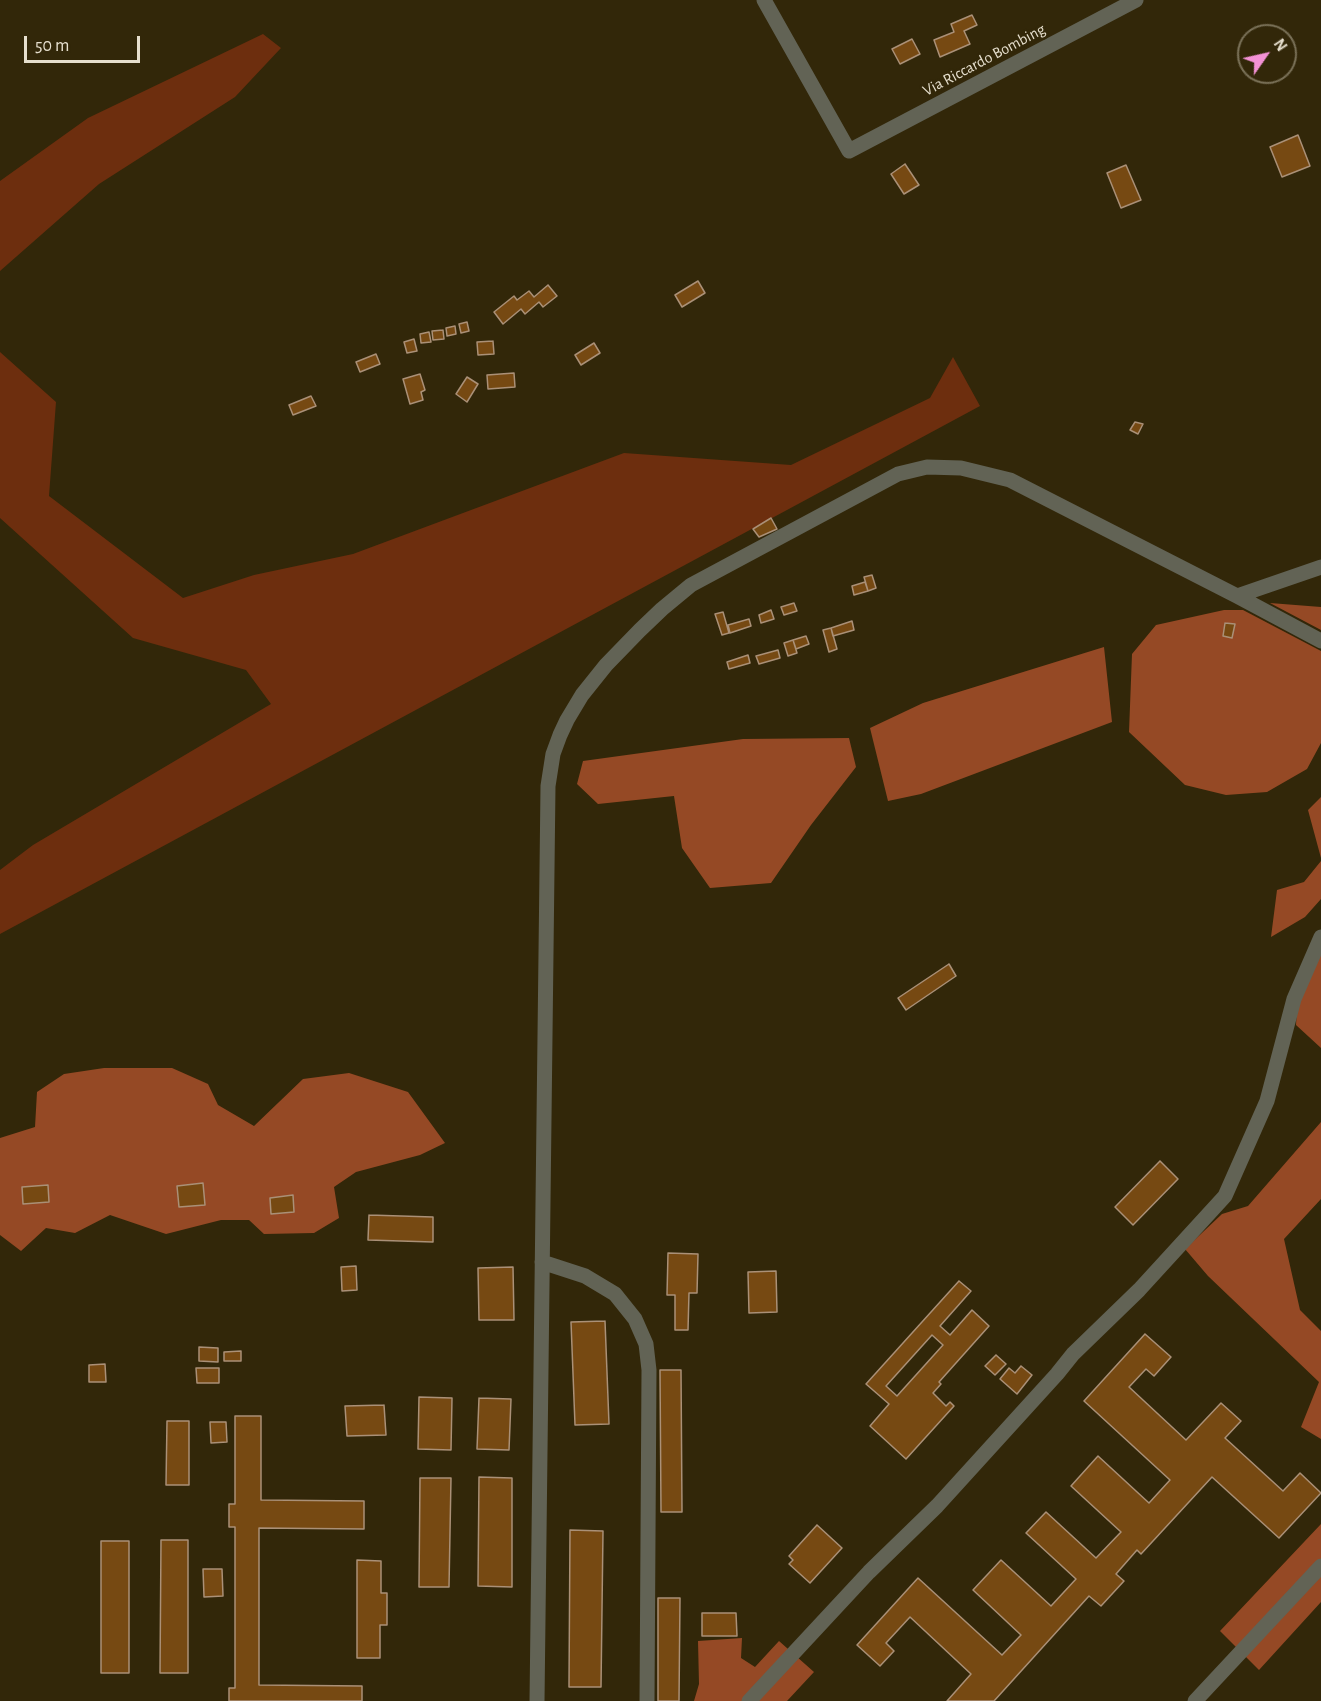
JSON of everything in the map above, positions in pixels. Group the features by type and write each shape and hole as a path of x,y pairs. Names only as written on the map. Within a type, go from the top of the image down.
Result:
{"street":[{"name":"Via Riccardo Bombing","path":"764,0 849,152 1136,0"},
{"path":"537,1701 548,786 550,769 560,735 582,695 606,665 647,623 702,579 898,474 927,467 961,468 1010,480 1321,641"},
{"path":"1237,596 1321,567"},
{"path":"748,1701 869,1572 936,1506 1073,1354 1139,1290 1225,1196 1267,1101 1294,999 1321,937"},
{"path":"542,1262 585,1276 615,1294 635,1319 646,1344 649,1370 647,1701"},
{"path":"1196,1701 1321,1566"}],"shaded area":[{"path":"263,34 281,48 235,97 99,184 0,271 0,181 88,118"},
{"path":"0,352 56,402 49,496 183,598 254,575 353,554 624,453 791,465 930,398 953,357 980,406 0,934 0,870 33,845 271,704 246,670 133,638 0,518"},
{"path":"1270,603 1321,607 1321,630"},
{"path":"1224,610 1243,610 1321,651 1321,743 1307,769 1267,792 1226,795 1185,785 1129,732 1132,654 1156,625"},
{"path":"1104,647 1112,722 921,794 888,801 870,728 923,703"},
{"path":"849,738 856,767 811,825 771,883 710,888 682,848 674,796 598,804 577,784 583,761 743,739"},
{"path":"1321,797 1321,858 1308,810"},
{"path":"1321,861 1321,899 1305,917 1271,937 1277,890 1304,882"},
{"path":"1321,950 1321,1048 1296,1025 1298,989"},
{"path":"104,1068 172,1068 208,1084 218,1105 254,1126 303,1079 349,1073 408,1092 445,1143 420,1155 356,1172 334,1187 339,1218 314,1233 264,1234 249,1220 221,1220 166,1234 110,1215 75,1233 46,1228 21,1251 0,1235 0,1138 35,1127 37,1092 64,1074"},
{"path":"1321,1122 1321,1199 1284,1239 1300,1310 1321,1331 1321,1439 1301,1427 1319,1382 1208,1276 1185,1249 1222,1214 1248,1206"},
{"path":"1321,1524 1321,1602 1259,1670 1220,1631"},
{"path":"742,1638 741,1658 755,1667 779,1641 814,1672 787,1701 694,1701 699,1684 698,1641"}],"building":[{"path":"972,15 977,25 964,31 970,44 940,57 934,40 954,32 951,24"},
{"path":"912,39 920,54 900,64 892,49"},
{"path":"1298,135 1310,166 1282,177 1270,147"},
{"path":"905,164 919,185 904,194 891,174"},
{"path":"1126,165 1141,200 1121,208 1107,173"},
{"path":"698,281 705,293 682,307 675,295"},
{"path":"548,285 557,296 543,307 539,302 525,314 521,309 503,324 494,312 514,296 517,300 529,291 534,297"},
{"path":"467,322 469,331 461,333 459,324"},
{"path":"455,326 456,334 447,336 446,328"},
{"path":"443,330 444,339 433,340 432,331"},
{"path":"429,332 431,342 421,343 420,334"},
{"path":"414,339 417,351 407,353 404,342"},
{"path":"493,341 494,354 478,355 477,342"},
{"path":"594,343 600,353 581,365 575,355"},
{"path":"376,354 380,364 360,372 356,362"},
{"path":"514,373 515,387 488,389 487,375"},
{"path":"420,374 425,390 421,392 423,400 410,404 403,379"},
{"path":"467,377 478,384 467,402 456,394"},
{"path":"311,396 316,406 293,415 289,405"},
{"path":"1135,422 1143,424 1138,434 1130,430"},
{"path":"771,518 777,529 759,537 753,529"},
{"path":"872,575 876,588 868,591 864,577"},
{"path":"865,582 868,591 854,595 852,586"},
{"path":"794,603 797,611 784,615 781,607"},
{"path":"771,610 774,619 761,623 759,615"},
{"path":"723,612 729,633 722,635 715,614"},
{"path":"749,619 751,626 730,633 728,625"},
{"path":"852,621 854,630 833,636 831,628"},
{"path":"1225,623 1235,624 1232,638 1223,636"},
{"path":"831,628 837,649 829,652 823,630"},
{"path":"806,636 809,644 796,649 793,640"},
{"path":"793,640 797,653 788,656 784,643"},
{"path":"778,650 780,658 759,664 756,656"},
{"path":"748,655 750,663 729,669 727,662"},
{"path":"949,964 956,976 906,1010 898,998"},
{"path":"1160,1161 1178,1179 1133,1225 1115,1207"},
{"path":"203,1183 205,1205 179,1207 177,1186"},
{"path":"48,1185 49,1202 23,1204 22,1187"},
{"path":"293,1195 294,1212 271,1214 270,1198"},
{"path":"369,1215 433,1217 433,1242 368,1240"},
{"path":"668,1253 698,1254 697,1293 689,1293 688,1330 675,1330 675,1295 667,1295"},
{"path":"356,1266 357,1290 342,1291 341,1267"},
{"path":"513,1267 514,1320 479,1320 478,1268"},
{"path":"776,1271 777,1312 749,1313 748,1272"},
{"path":"959,1281 971,1291 940,1326 950,1335 972,1310 989,1326 939,1382 941,1384 933,1393 946,1406 950,1402 954,1406 906,1459 870,1426 889,1404 866,1384","holes":["932,1335 943,1345 897,1396 886,1386"]},
{"path":"605,1321 609,1424 575,1425 571,1322"},
{"path":"1145,1334 1171,1357 1154,1376 1146,1369 1129,1387 1186,1440 1221,1403 1241,1421 1225,1438 1283,1491 1300,1473 1321,1493 1279,1538 1212,1477 1141,1554 1137,1550 1116,1574 1124,1581 1101,1606 1089,1596 994,1701 947,1701 971,1674 910,1617 886,1643 894,1651 880,1666 857,1645 918,1578 1002,1655 1021,1635 973,1590 1001,1560 1051,1606 1076,1579 1026,1533 1046,1512 1096,1558 1121,1532 1071,1486 1098,1456 1149,1503 1170,1480 1084,1401"},
{"path":"199,1347 218,1348 218,1362 199,1361"},
{"path":"241,1351 241,1361 224,1361 224,1352"},
{"path":"996,1355 1006,1364 995,1375 985,1366"},
{"path":"105,1364 106,1382 89,1382 89,1365"},
{"path":"1021,1366 1032,1375 1017,1394 1000,1379 1009,1368 1015,1373"},
{"path":"196,1368 219,1368 219,1383 197,1383"},
{"path":"660,1370 681,1370 682,1512 661,1512"},
{"path":"419,1397 452,1398 451,1450 418,1449"},
{"path":"479,1398 511,1399 509,1450 477,1449"},
{"path":"384,1405 386,1435 347,1436 345,1406"},
{"path":"235,1416 261,1416 261,1500 364,1501 364,1529 259,1528 259,1685 362,1686 362,1701 229,1701 229,1688 235,1688 235,1527 229,1527 229,1504 235,1504"},
{"path":"167,1421 189,1421 189,1485 166,1485"},
{"path":"210,1422 226,1422 227,1442 211,1443"},
{"path":"479,1477 512,1478 512,1587 478,1586"},
{"path":"420,1478 451,1478 449,1587 419,1587"},
{"path":"817,1525 842,1548 810,1583 789,1564 793,1560 789,1556"},
{"path":"570,1530 603,1531 601,1687 569,1687"},
{"path":"161,1540 188,1540 188,1673 160,1673"},
{"path":"101,1541 129,1541 129,1673 101,1673"},
{"path":"357,1560 381,1561 381,1593 387,1593 387,1625 380,1625 380,1658 357,1658"},
{"path":"203,1569 222,1569 223,1596 204,1597"},
{"path":"658,1598 680,1598 679,1701 658,1701"},
{"path":"702,1613 736,1613 737,1636 702,1636"}]}
